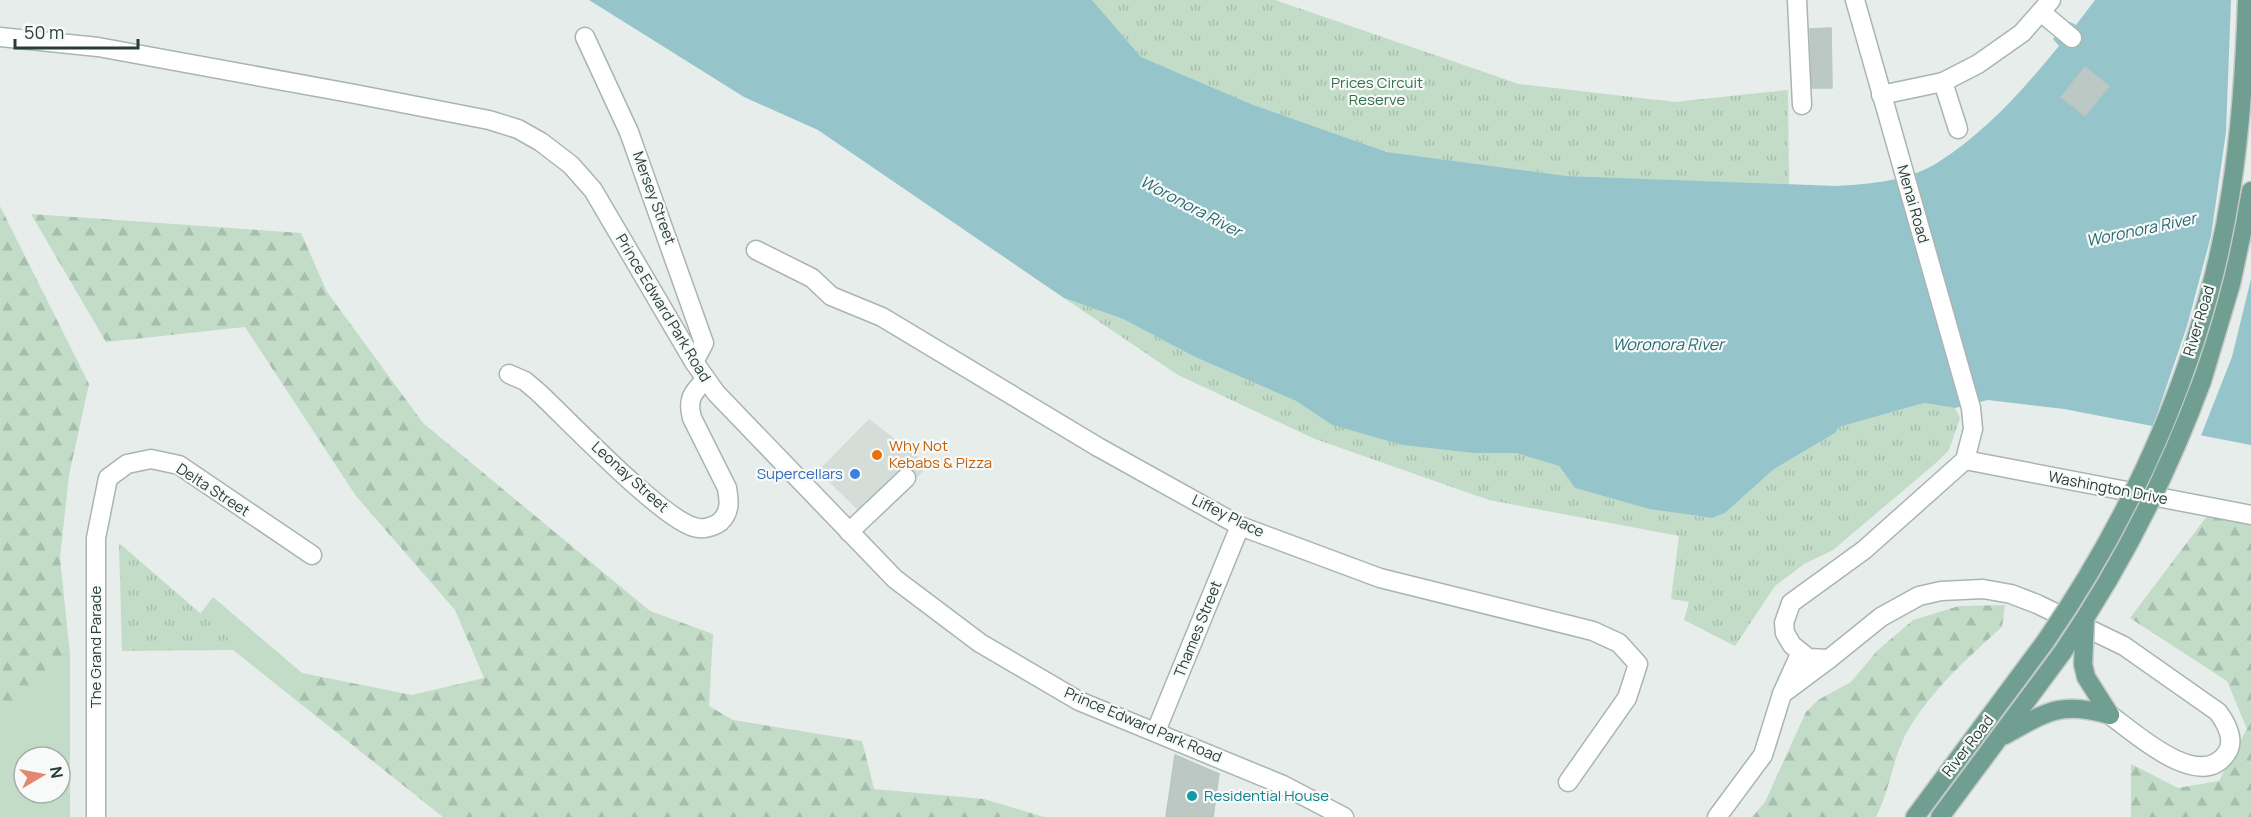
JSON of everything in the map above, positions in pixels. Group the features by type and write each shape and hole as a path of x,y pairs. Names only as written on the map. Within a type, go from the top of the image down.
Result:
{"main road":[{"name":"River Road","path":"1915,817 2045,642 2125,510 2154,447 2190,352 2215,264 2231,192 2244,87 2247,0"},
{"name":"River Road","path":"1940,817 2062,653 2085,619 2149,509 2184,429 2223,310 2251,191"},
{"path":"2085,619 2083,664 2086,677 2110,715"},
{"path":"2000,738 2061,709 2081,708 2110,715"}],"street":[{"path":"1797,0 1802,105"},
{"name":"Menai Road","path":"1855,0 1971,408 1974,429 1965,460"},
{"path":"1881,95 1943,82 2008,44 2046,6 2072,38"},
{"name":"Prince Edward Park Road","path":"0,37 98,48 489,120 518,129 541,142 571,165 593,190 705,380 896,579 980,642 1079,701 1283,785 1344,817"},
{"name":"Mersey Street","path":"585,37 629,132 689,298 704,343 694,362"},
{"path":"1943,82 1958,129"},
{"name":"Liffey Place","path":"756,250 812,278 831,296 882,317 1098,447 1240,526 1380,578 1593,632 1619,643 1638,664 1627,698 1568,782"},
{"name":"Leonay Street","path":"509,374 525,381 538,392 656,503 687,525 704,528 720,522 725,515 729,499 727,488 689,408 693,392 705,380"},
{"name":"Delta Street","path":"108,478 127,464 151,459 179,465 312,555"},
{"path":"1782,694 1784,623 1791,603 1864,550 1965,460"},
{"name":"Washington Drive","path":"1965,460 2251,515"},
{"name":"The Grand Parade","path":"96,817 96,538 108,478"},
{"path":"849,532 906,478"},
{"name":"Thames Street","path":"1156,731 1240,526"},
{"path":"1782,694 1881,617 1919,596 1941,591 1983,589 2012,594 2124,646 2164,673 2218,712 2228,727 2230,742 2227,754 2213,765 2194,767 2175,760 2110,715"},
{"path":"1785,633 1800,654 1816,660 1829,659"},
{"path":"1717,817 1763,754 1782,694 1800,654"}],"shaded area":[{"path":"869,419 929,465 872,524 818,471"}],"green space":[{"name":"Prices Circuit Reserve","path":"1092,0 1275,0 1519,84 1675,102 1788,90 1789,185 1567,176 1387,152 1251,104 1141,57"},
{"path":"0,206 89,384 69,475 60,558 70,655 0,714"},
{"path":"31,214 301,233 327,292 423,423 650,611 713,634 709,706 733,720 862,741 874,789 984,799 1044,817 443,817 287,693 302,673 412,695 484,678 455,610 356,496 245,327 106,342"},
{"path":"1064,298 1123,319 1195,357 1296,401 1332,425 1403,445 1473,453 1516,453 1559,466 1575,488 1649,509 1712,518 1725,513 1774,469 1835,433 1839,427 1924,403 1955,408 1960,418 1949,450 1833,550 1804,564 1775,586 1735,646 1684,620 1689,602 1671,599 1679,536 1489,500 1315,439 1178,375"},
{"path":"2207,516 2251,521 2251,817 2131,817 2131,764 2178,788 2219,781 2247,729 2227,681 2130,618"},
{"path":"119,543 237,645 233,650 122,651"},
{"path":"213,597 302,673 287,693 233,650 236,645 200,614"},
{"path":"2005,605 2002,627 1939,688 1908,730 1876,817 1752,817 1765,802 1806,712 1818,700 1851,682 1877,651 1913,620 1959,606"},
{"path":"70,655 70,745 12,745 12,805 70,805 70,817 0,817 0,714"}],"water":[{"name":"Woronora River","path":"589,0 1092,0 1141,57 1251,104 1387,152 1567,176 1836,186 1901,178 1926,169 1955,151 2018,94 2059,46 2053,39 2070,22 2076,25 2095,0 2251,0 2251,445 2064,409 1988,400 1955,408 1924,403 1839,427 1835,433 1774,469 1725,513 1712,518 1649,509 1575,488 1559,466 1516,453 1473,453 1402,445 1332,425 1296,401 1195,357 1123,319 1064,298 818,130 744,97"}],"pier":[{"path":"2231,0 2251,0 2251,279 2232,357 2200,438 2152,429 2187,326 2211,236 2226,132"}],"building":[{"path":"1831,28 1832,88 1812,88 1810,29"},
{"path":"2085,67 2109,86 2085,116 2061,97"},
{"name":"Residential House","path":"1175,755 1219,774 1213,817 1166,817"}],"place":[{"name":"Why Not Kebabs & Pizza","path":"877,455"},
{"name":"Supercellars","path":"855,474"},
{"name":"Residential House","path":"1192,796"}]}
